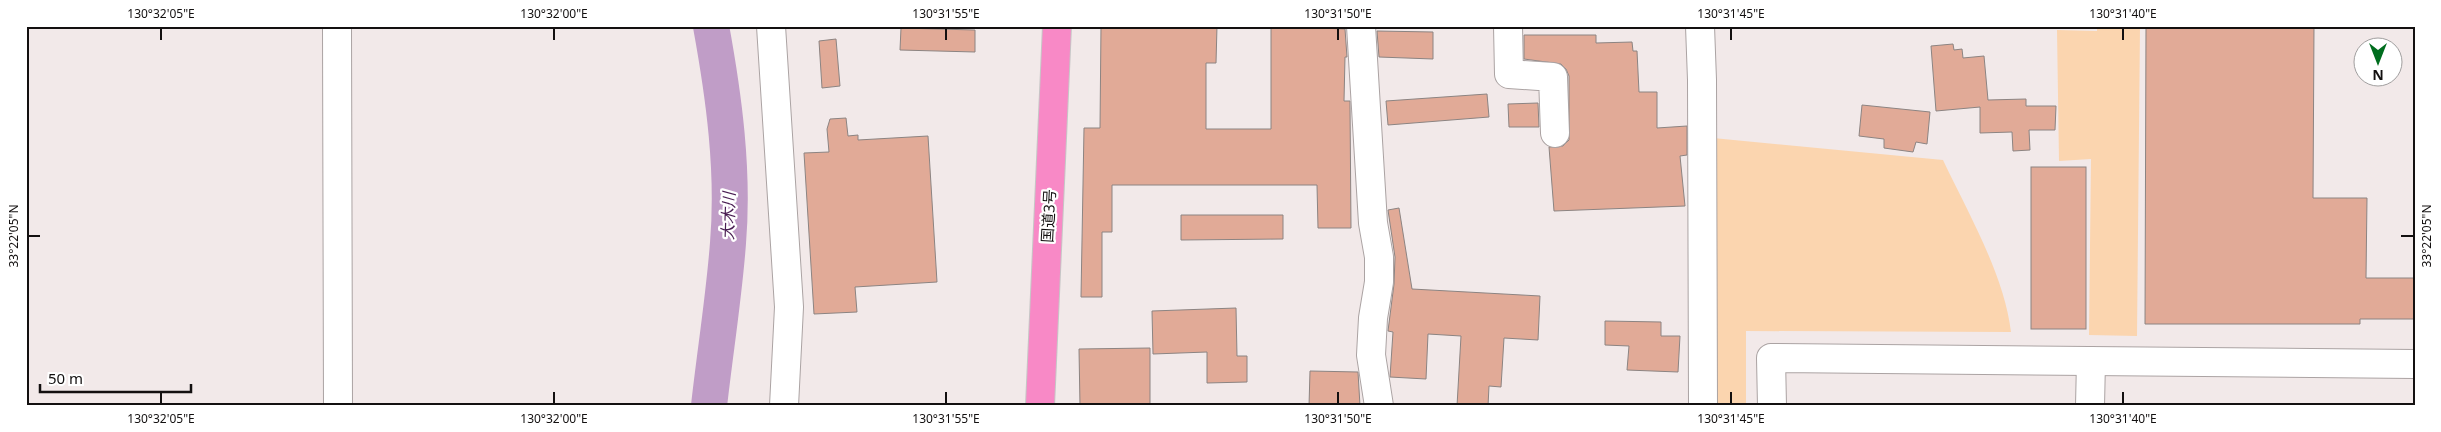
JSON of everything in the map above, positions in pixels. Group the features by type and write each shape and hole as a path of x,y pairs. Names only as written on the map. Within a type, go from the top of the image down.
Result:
{"highway":[{"name":"国道3号","path":"1040,406 1057,26"}],"street":[{"path":"337,26 338,406"},
{"path":"771,26 789,307 784,406"},
{"path":"1361,26 1373,223 1379,257 1379,282 1373,318 1371,354 1379,406"},
{"path":"1508,26 1509,74 1553,76 1555,133"},
{"path":"1700,26 1702,80 1703,406"},
{"path":"1772,406 1771,358 2415,364"},
{"path":"2090,361 2090,406"}],"shaded area":[{"path":"2097,26 2140,26 2137,336 2089,335 2091,159 2059,161 2057,30 2097,31"},
{"path":"1713,138 1943,160 1974,222 1993,266 2007,310 2011,332 1746,331 1746,406 1716,406"}],"building":[{"path":"1101,26 1217,26 1216,63 1206,63 1206,129 1271,129 1271,26 1345,29 1347,57 1345,57 1344,101 1350,101 1351,228 1318,228 1317,185 1112,185 1112,232 1102,232 1102,297 1081,297 1084,128 1100,128"},
{"path":"2146,26 2314,26 2313,198 2367,198 2366,278 2415,278 2415,319 2360,319 2360,324 2145,324"},
{"path":"901,28 975,30 975,52 900,50"},
{"path":"1377,31 1433,32 1433,59 1379,57"},
{"path":"1524,35 1596,35 1596,43 1632,42 1633,51 1637,51 1639,92 1657,92 1657,128 1687,126 1687,155 1680,156 1685,206 1554,211 1549,147 1563,146 1569,140 1569,76 1561,64 1524,59"},
{"path":"836,39 840,86 822,88 819,41"},
{"path":"1953,44 1954,50 1962,49 1963,58 1984,56 1988,100 2026,99 2026,106 2056,106 2055,130 2029,130 2030,150 2013,151 2012,132 1980,133 1980,107 1936,111 1931,46"},
{"path":"1487,94 1489,117 1388,125 1386,101"},
{"path":"1538,103 1539,127 1509,127 1508,104"},
{"path":"1862,105 1930,112 1927,144 1916,142 1913,152 1884,148 1884,139 1859,136"},
{"path":"846,118 848,136 858,135 858,140 928,136 937,282 855,287 857,312 814,314 804,153 829,152 827,129 830,119"},
{"path":"2031,167 2086,167 2086,329 2031,329"},
{"path":"1399,208 1412,289 1540,296 1538,340 1504,338 1501,387 1489,386 1488,406 1457,406 1461,336 1428,334 1426,379 1390,377 1393,332 1388,331 1394,284 1395,257 1388,210"},
{"path":"1181,215 1283,215 1283,239 1181,240"},
{"path":"1236,308 1237,356 1247,356 1247,382 1207,383 1207,352 1153,354 1152,311"},
{"path":"1605,321 1661,322 1661,336 1680,336 1678,372 1627,370 1629,346 1605,345"},
{"path":"1150,348 1150,406 1080,406 1079,349"},
{"path":"1310,371 1358,372 1360,406 1309,406"}],"waterway":[{"name":"大木川","path":"709,406 722,304 730,216 727,134 711,26"}]}
